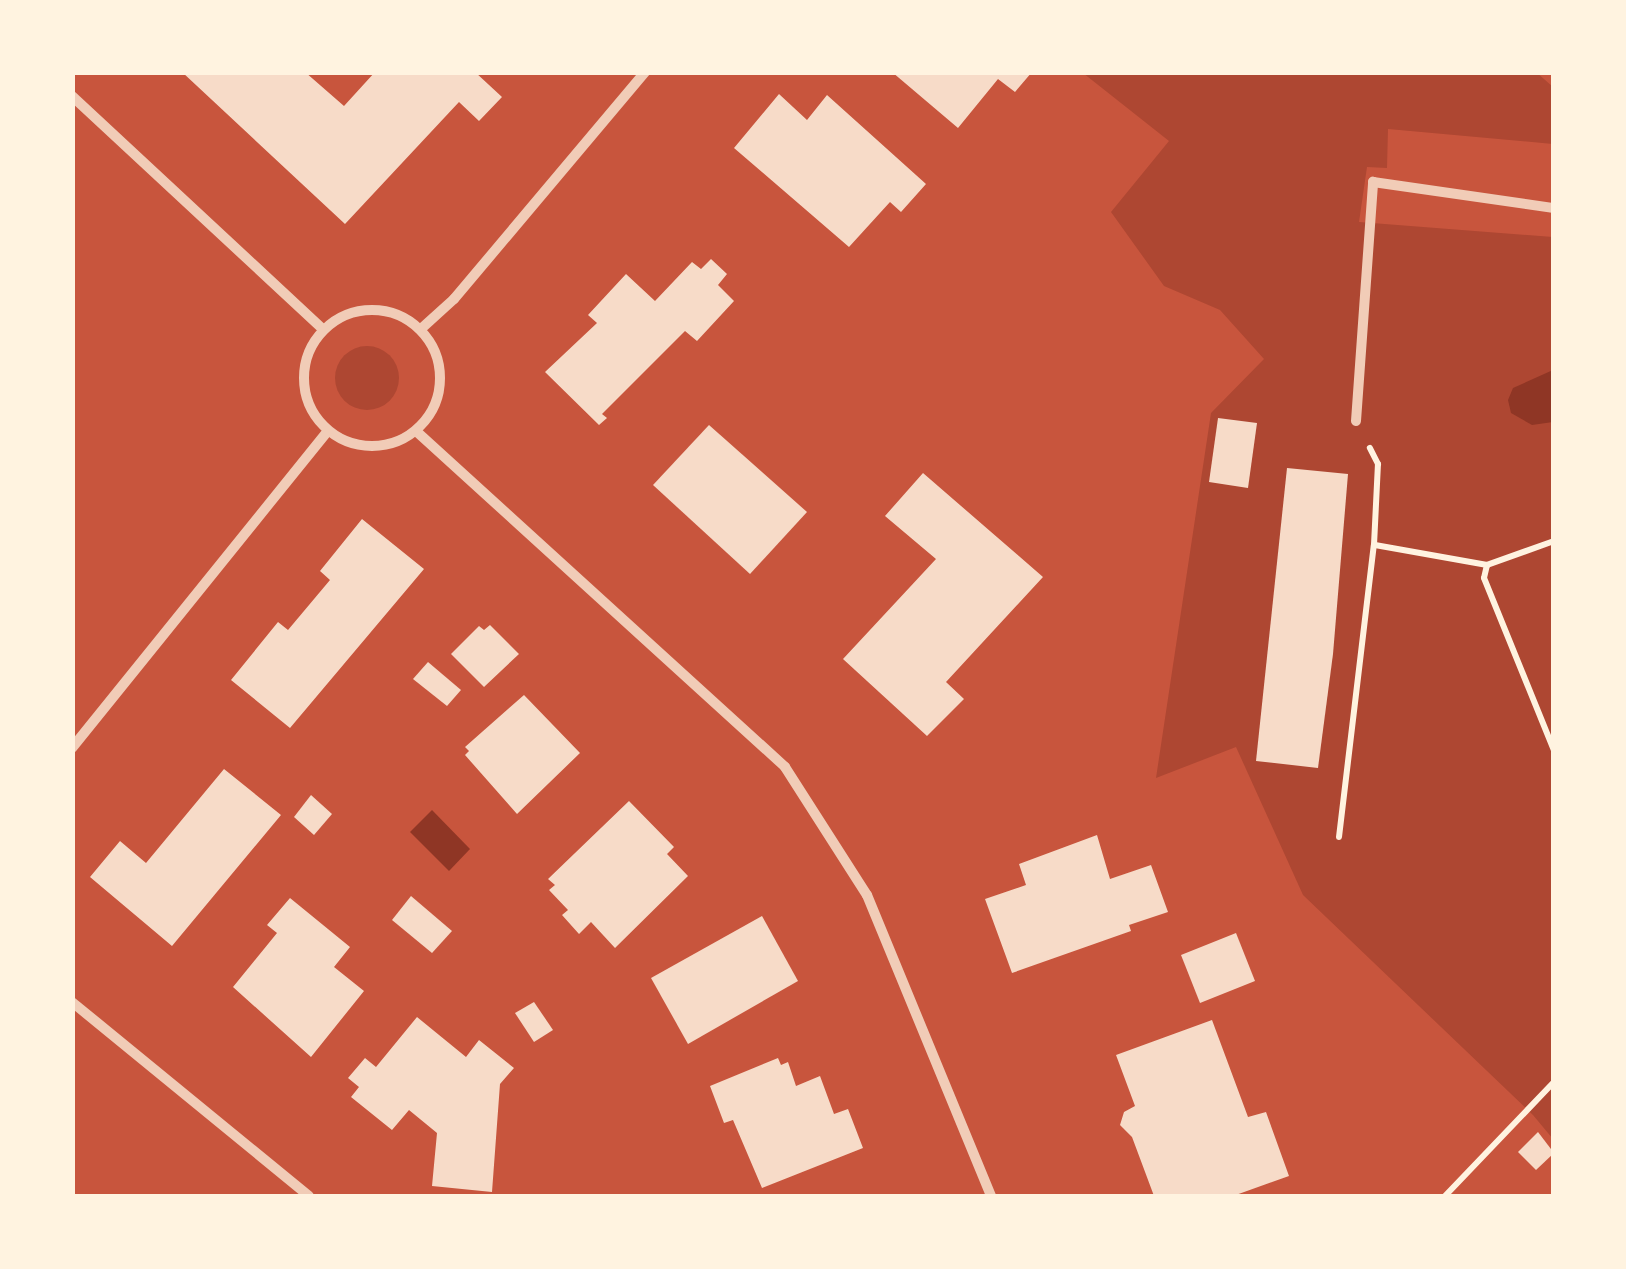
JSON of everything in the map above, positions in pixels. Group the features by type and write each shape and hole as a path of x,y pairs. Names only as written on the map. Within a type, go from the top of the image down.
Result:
{"street":[{"path":"422,328 454,298 645,72"},
{"path":"72,96 323,329"},
{"path":"1356,421 1373,182 1554,208"},
{"path":"384,310 422,328 440,361 442,381 437,404 416,431 379,447 349,443 328,431 306,399 304,366 323,329 350,312 384,310"},
{"path":"72,748 328,431"},
{"path":"416,431 785,767 867,895 991,1196"},
{"path":"72,1002 310,1196"}],"path":[{"path":"1339,837 1374,545 1378,464 1356,421"},
{"path":"1374,545 1486,565 1554,541"},
{"path":"1486,565 1484,578 1554,750"},
{"path":"1445,1196 1554,1082"}],"shaded area":[{"path":"1536,72 1553,87 1553,144 1388,129 1387,168 1367,167 1359,222 1553,237 1553,1139 1533,1115 1303,895 1236,747 1156,778 1211,413 1264,359 1220,310 1164,286 1111,212 1169,141 1083,73"},
{"path":"367,346 390,355 399,378 390,401 367,410 344,401 335,378 344,355"},
{"path":"1553,370 1553,422 1532,425 1511,413 1508,400 1513,388"},
{"path":"432,810 470,849 449,871 410,832"}],"building":[{"path":"182,72 305,72 344,106 375,72 475,72 502,97 479,121 459,102 345,224"},
{"path":"892,72 1032,72 1015,92 998,79 958,128"},
{"path":"779,94 807,120 827,95 926,184 901,212 890,202 849,247 734,148"},
{"path":"711,259 727,274 718,285 734,301 697,341 685,331 602,414 607,418 599,425 545,372 597,323 588,315 626,274 655,301 692,262 701,269"},
{"path":"1218,418 1257,423 1248,488 1209,482"},
{"path":"709,425 807,512 750,574 653,485"},
{"path":"1287,468 1348,474 1333,654 1318,768 1256,761"},
{"path":"923,473 1043,577 946,682 964,699 927,736 843,659 936,559 885,516"},
{"path":"362,519 424,569 290,728 231,680 278,622 288,630 330,580 320,571"},
{"path":"490,625 519,654 484,687 451,654 479,626 484,630"},
{"path":"428,662 461,690 447,706 413,679"},
{"path":"524,695 580,753 517,814 465,755 469,751 465,747"},
{"path":"224,769 281,815 172,946 90,877 120,841 146,863"},
{"path":"311,795 332,814 314,835 294,817"},
{"path":"629,801 674,847 667,854 688,876 615,948 591,922 579,934 562,915 568,910 549,890 555,885 548,879"},
{"path":"1097,835 1110,879 1151,865 1168,912 1129,925 1131,931 1012,973 985,899 1026,885 1019,864"},
{"path":"411,896 452,931 432,953 392,920"},
{"path":"290,898 350,947 334,967 364,991 311,1057 233,987 277,933 267,925"},
{"path":"762,916 798,981 688,1044 651,978"},
{"path":"1236,933 1255,981 1200,1003 1181,955"},
{"path":"534,1002 553,1030 534,1042 515,1013"},
{"path":"417,1017 466,1057 479,1040 514,1068 500,1084 492,1192 432,1186 437,1133 409,1110 392,1130 351,1097 359,1087 348,1078 365,1058 376,1067"},
{"path":"1212,1020 1248,1117 1266,1112 1289,1176 1233,1196 1154,1196 1132,1137 1120,1125 1124,1112 1135,1106 1116,1055"},
{"path":"778,1058 781,1065 788,1062 796,1086 820,1076 834,1114 848,1109 863,1148 762,1188 733,1120 724,1123 710,1086"},
{"path":"1538,1132 1554,1153 1536,1170 1518,1152"}]}
